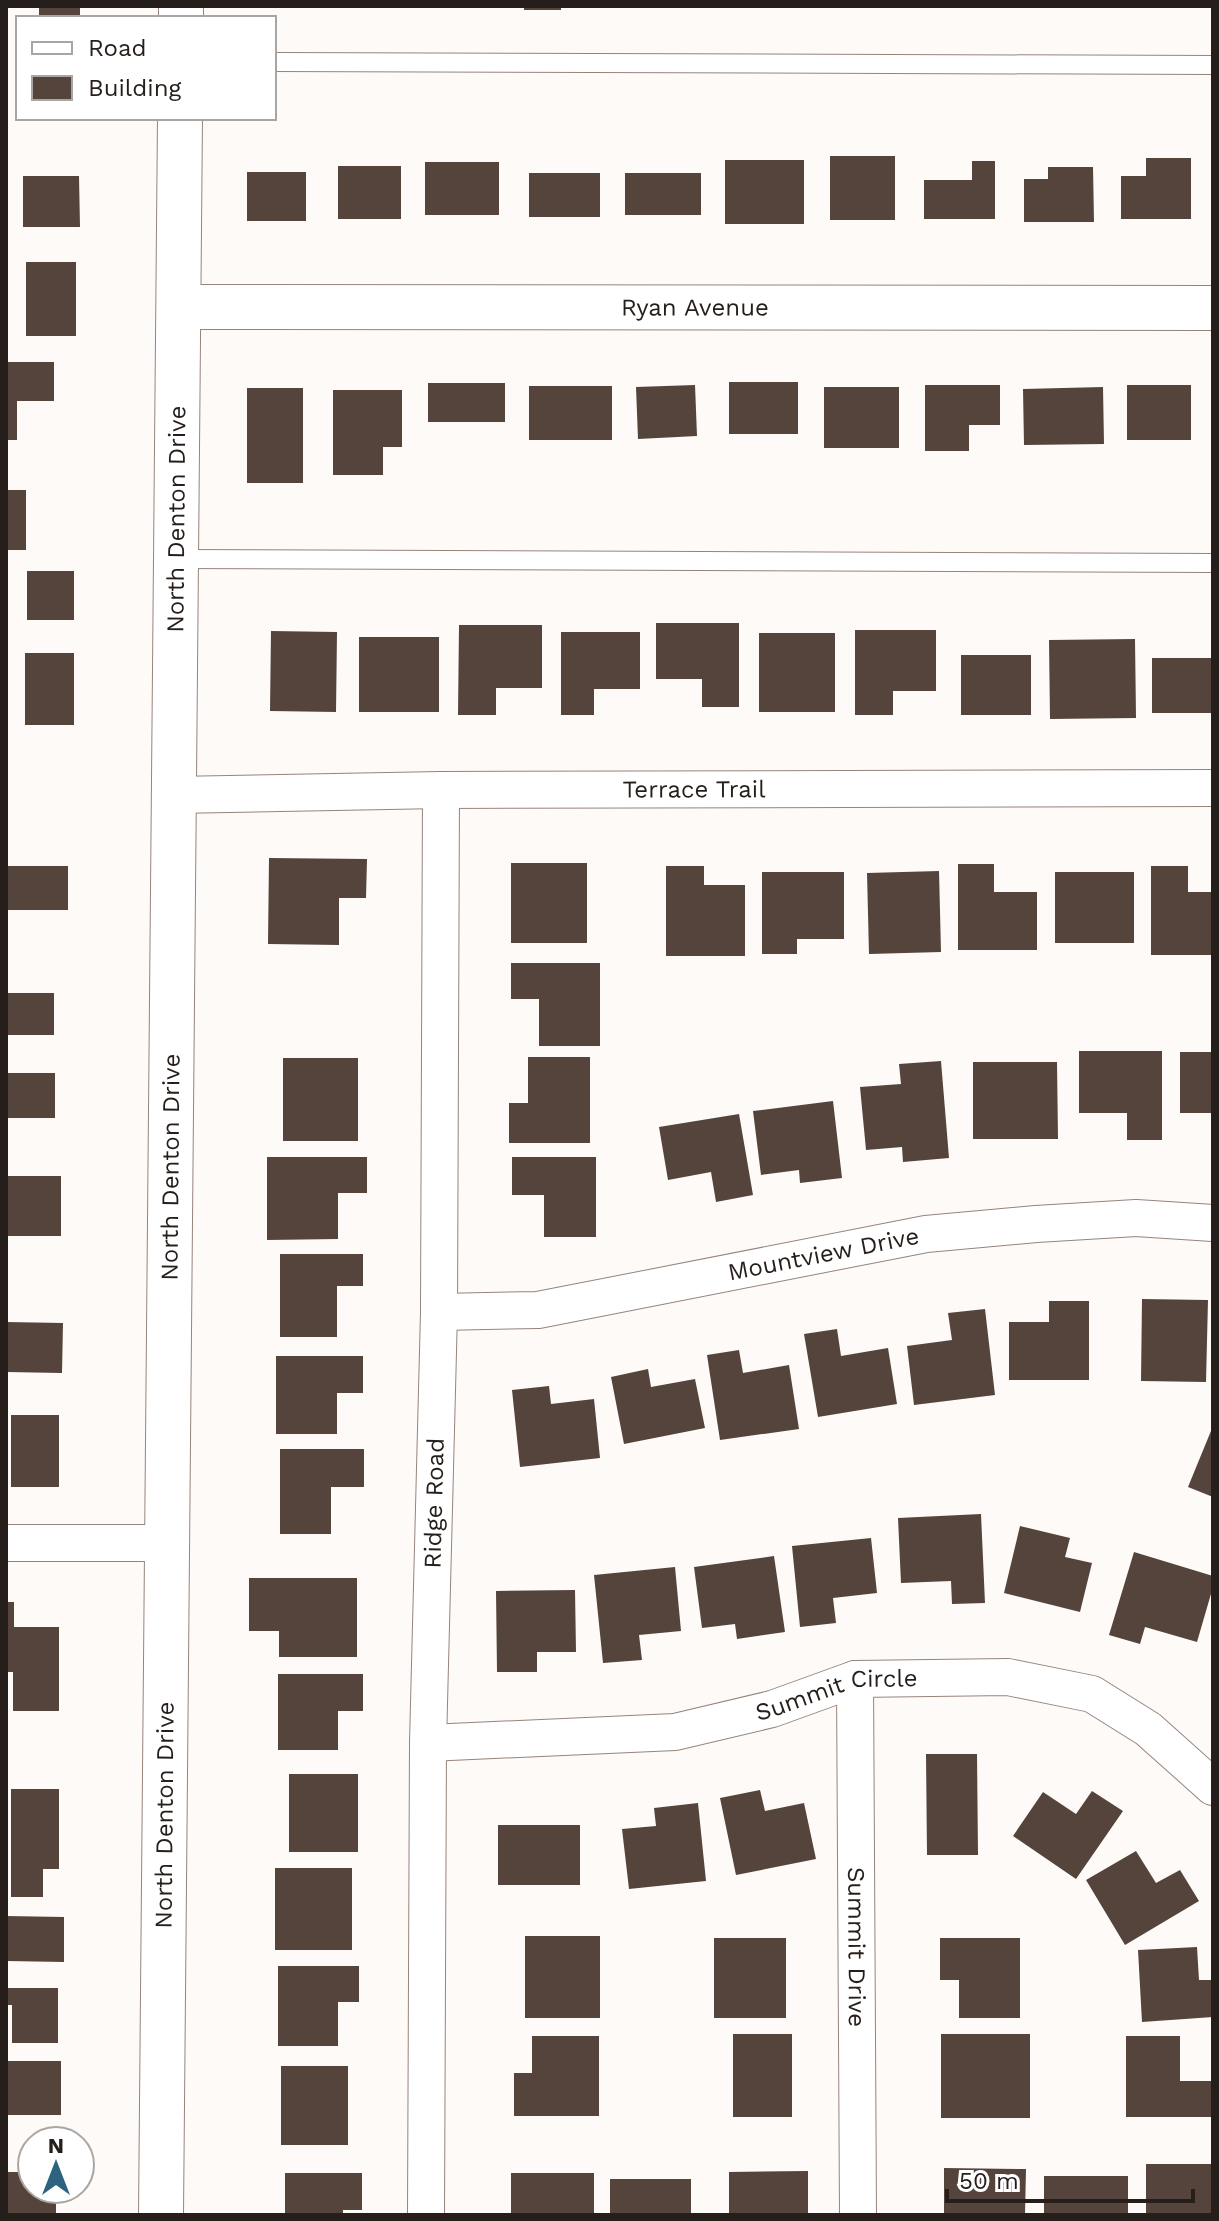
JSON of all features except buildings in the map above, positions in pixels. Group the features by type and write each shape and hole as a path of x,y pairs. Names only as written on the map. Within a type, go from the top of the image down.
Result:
{"street":[{"name":"North Denton Drive","path":"161,2215 180,120"},
{"name":"Ryan Avenue","path":"179,307 1213,308"},
{"name":"Terrace Trail","path":"174,795 441,790 1213,788"},
{"name":"Ridge Road","path":"426,2215 428,1743 439,1312 441,790"},
{"name":"Mountview Drive","path":"439,1312 538,1310 926,1234 1136,1218 1213,1223"},
{"path":"6,1543 167,1543"},
{"name":"Summit Circle","path":"428,1743 675,1732 772,1709 855,1679 1008,1677 1092,1694 1148,1729 1213,1787"},
{"name":"Summit Drive","path":"855,1679 858,2215"}],"lane":[{"path":"276,62 1213,65"},
{"path":"176,559 1213,563"}]}
